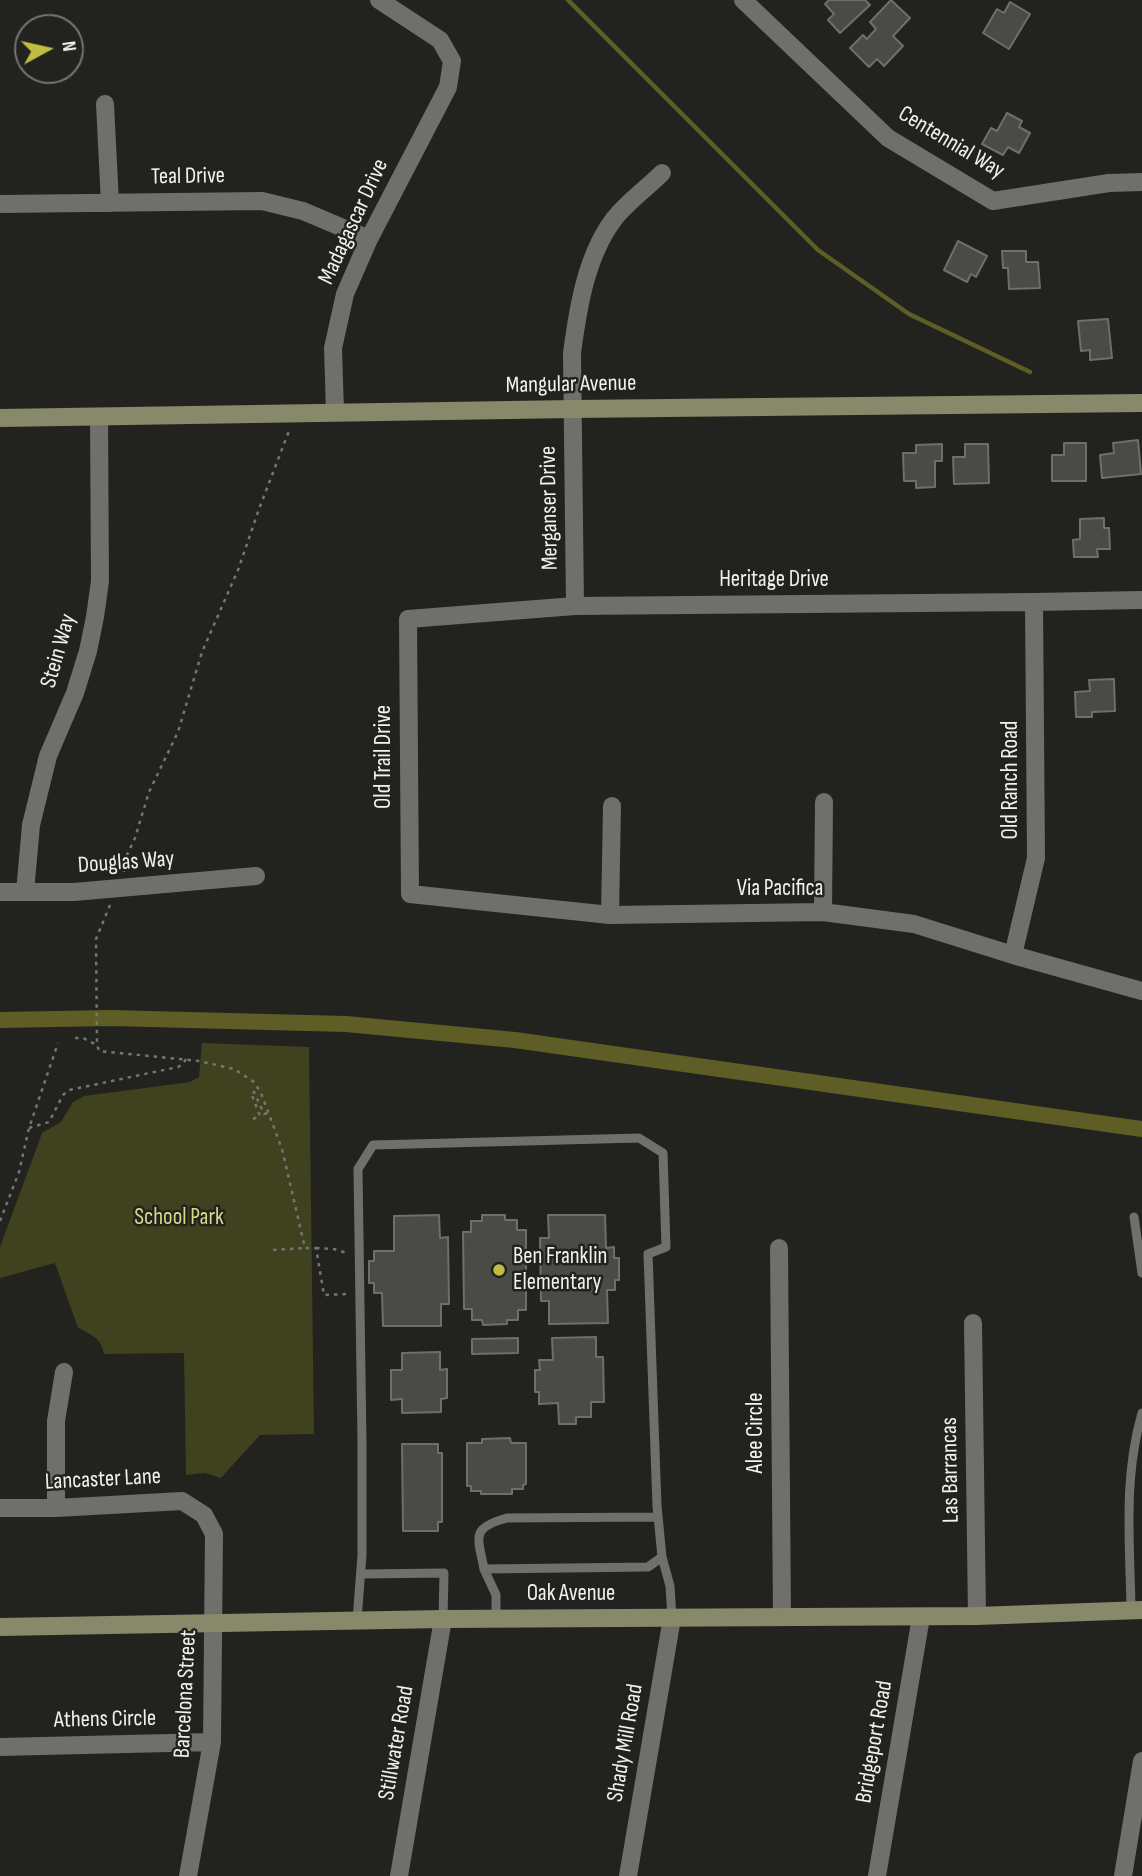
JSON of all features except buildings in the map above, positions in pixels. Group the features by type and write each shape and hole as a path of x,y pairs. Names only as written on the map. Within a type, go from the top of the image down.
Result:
{"street":[{"name":"Madagascar Drive","path":"335,412 333,348 345,294 369,239 448,87 452,61 440,40 379,0"},
{"name":"Centennial Way","path":"743,0 888,138 993,201 1109,183 1142,182"},
{"path":"106,104 110,203"},
{"name":"Merganser Drive","path":"575,606 572,354 576,322 597,246 615,218 662,173"},
{"name":"Teal Drive","path":"0,204 262,201 303,211 369,239"},
{"name":"Mangular Avenue","path":"0,418 1142,403"},
{"name":"Stein Way","path":"25,892 31,825 48,756 75,693 95,617 100,581 99,417"},
{"name":"Heritage Drive","path":"408,619 575,606 1142,600"},
{"name":"Old Ranch Road","path":"1013,955 1035,858 1034,602"},
{"name":"Old Trail Drive","path":"408,619 410,894"},
{"path":"822,912 824,802"},
{"path":"610,915 612,806"},
{"name":"Douglas Way","path":"0,892 74,892 256,876"},
{"name":"Via Pacifica","path":"410,894 610,915 822,912 914,924 1013,955 1142,990"},
{"name":"Alee Circle","path":"779,1248 782,1617"},
{"name":"Las Barrancas","path":"973,1324 977,1616"},
{"path":"56,1508 56,1420 64,1372"},
{"name":"Lancaster Lane","path":"0,1508 56,1508 182,1501 204,1515"},
{"name":"Barcelona Street","path":"188,1876 212,1742 214,1534 204,1515"},
{"name":"Oak Avenue","path":"0,1627 443,1619 921,1617 1137,1610"},
{"name":"Bridgeport Road","path":"877,1876 921,1617"},
{"name":"Shady Mill Road","path":"628,1876 672,1618"},
{"name":"Stillwater Road","path":"399,1876 443,1619"},
{"name":"Athens Circle","path":"0,1746 212,1742"},
{"path":"1123,1876 1142,1761"}],"lane":[{"path":"357,1620 362,1443 358,1169 373,1145 639,1138 663,1153 666,1247 648,1254 658,1517 662,1557 670,1586 672,1618"},
{"path":"1134,1217 1142,1273"},
{"path":"1137,1610 1128,1521 1130,1467 1142,1413"},
{"path":"496,1619 496,1595 485,1569 478,1539 488,1523 507,1518 658,1517"},
{"path":"485,1569 648,1567 662,1557"},
{"path":"360,1574 444,1573 443,1619"}],"path":[{"path":"124,874 124,861 135,838 149,792 178,732 202,652 238,570 290,428"},
{"path":"111,903 96,939 99,1051 186,1059 234,1069 254,1082 261,1093 282,1149 305,1248"},
{"path":"75,1038 83,1038 97,1045"},
{"path":"0,1221 19,1172 29,1128 58,1043"},
{"path":"29,1128 49,1122 63,1095 69,1090 178,1067 186,1059"},
{"path":"253,1119 260,1116 251,1093 254,1091 264,1114 268,1113"},
{"path":"316,1248 324,1294 360,1294"},
{"path":"272,1250 334,1248 359,1258"}],"green space":[{"name":"School Park","path":"202,1043 309,1047 314,1434 260,1435 221,1478 205,1473 186,1475 184,1353 104,1354 98,1341 78,1328 55,1263 0,1278 0,1247 42,1133 61,1122 73,1102 84,1096 190,1082 199,1077"}],"waterway":[{"path":"568,0 818,250 909,314 1030,372"},
{"path":"0,1020 111,1018 346,1024 515,1040 1142,1129"}],"place":[{"name":"Ben Franklin Elementary","path":"499,1270"}]}
